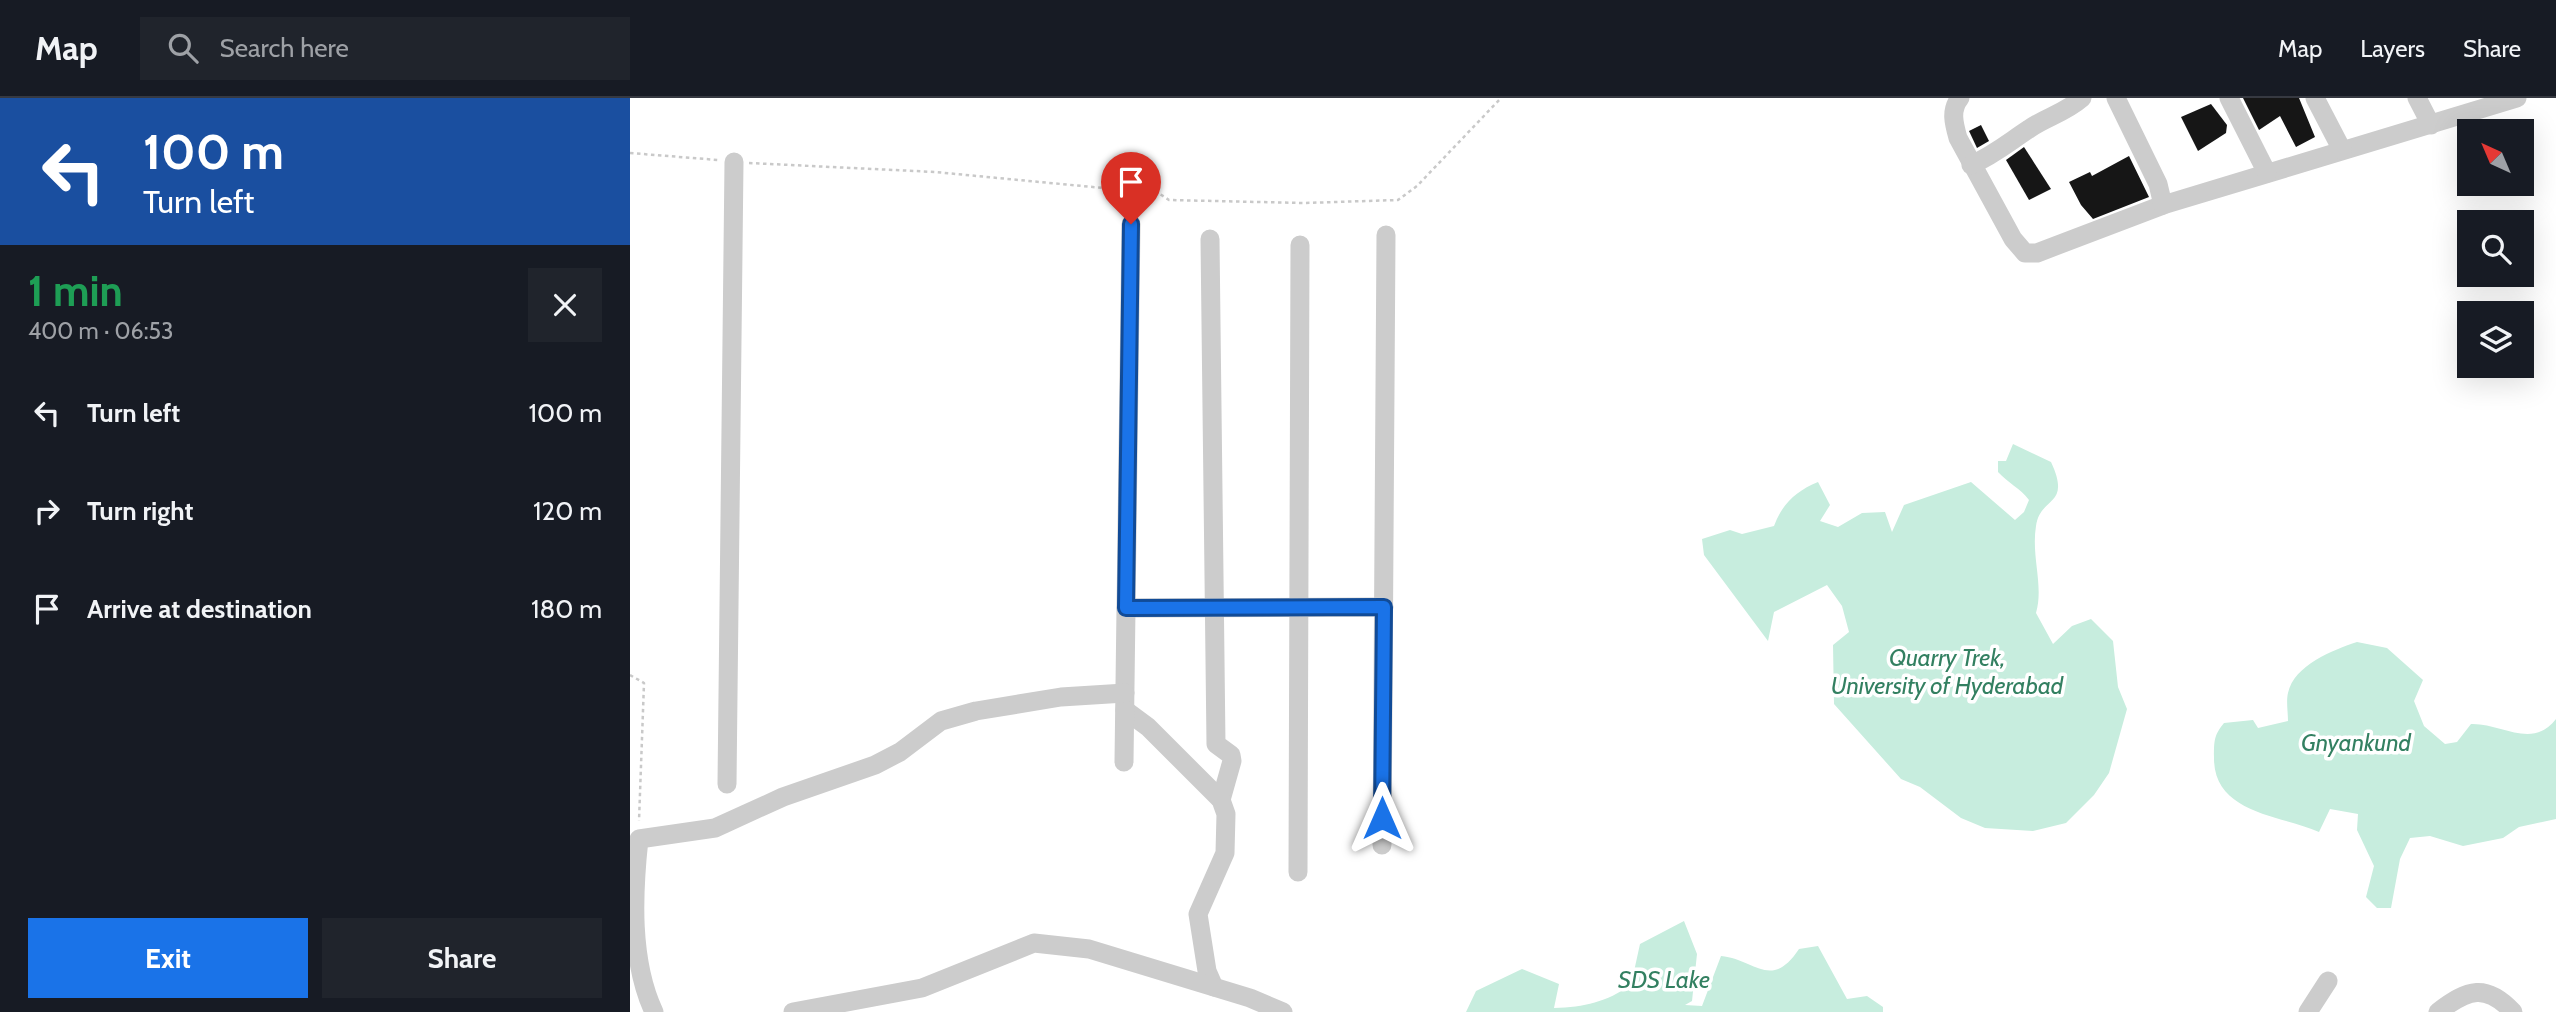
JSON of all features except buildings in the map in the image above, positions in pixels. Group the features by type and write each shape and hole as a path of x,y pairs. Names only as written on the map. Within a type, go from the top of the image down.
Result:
{"street":[{"path":"1960,98 1953,121 1972,164 2012,239 2025,253 2037,253 2163,205 2517,98"},
{"path":"1972,164 1991,157 2031,127 2069,110 2082,98"},
{"path":"2116,98 2158,184 2163,205"},
{"path":"2229,98 2267,173"},
{"path":"2315,98 2342,150"},
{"path":"2417,98 2431,125"},
{"path":"727,784 734,162"},
{"path":"1124,762 1131,224"},
{"path":"1382,845 1386,235"},
{"path":"1210,239 1216,744 1231,755 1232,761 1221,800"},
{"path":"1298,872 1300,245"},
{"path":"1126,608 1384,607"},
{"path":"654,1012 647,999 637,955 634,902 639,839 715,828 783,797 875,765 900,752 942,722 976,711 1061,697 1125,702 1221,800 1226,814 1225,853 1198,914 1207,971 1214,987"},
{"path":"793,1012 922,988 1034,943 1089,949 1214,987 1283,1012"},
{"path":"2308,1012 2328,981"},
{"path":"2438,1012 2454,1000 2477,991 2498,996 2513,1012"}],"path":[{"path":"630,153 734,162 935,172 1102,188 1122,177 1142,182 1170,200 1304,204 1398,200 1417,186 1501,98"},
{"path":"630,675 644,683 639,839"}],"water":[{"name":"Quarry Trek, University of Hyderabad","path":"2013,444 2051,462 2057,476 2057,494 2039,516 2036,526 2039,592 2036,613 2053,644 2072,626 2091,619 2113,641 2118,687 2127,709 2109,773 2094,795 2066,823 2033,831 1985,828 1961,818 1920,787 1901,779 1834,704 1833,645 1849,632 1842,606 1827,585 1774,612 1768,641 1704,555 1702,539 1730,530 1742,534 1774,526 1791,499 1818,482 1830,505 1820,521 1838,527 1862,513 1885,512 1892,532 1904,505 1971,482 2015,520 2024,512 2029,500 1998,472 1998,461 2006,461"},
{"name":"Gnyankund","path":"2357,642 2387,648 2423,680 2414,701 2424,726 2445,744 2457,742 2471,724 2527,734 2547,728 2556,719 2556,819 2519,827 2503,838 2463,846 2430,836 2410,838 2400,859 2391,908 2377,908 2366,897 2374,866 2357,830 2358,814 2330,809 2319,832 2252,810 2225,790 2217,776 2214,757 2215,738 2224,723 2253,720 2258,728 2288,721 2288,693 2298,674 2326,654"},
{"name":"SDS Lake","path":"1684,921 1697,954 1692,1001 1685,1005 1702,1006 1721,956 1771,970 1780,968 1799,949 1818,946 1847,999 1867,996 1883,1007 1883,1012 1466,1012 1476,991 1522,969 1559,984 1554,1008 1585,1005 1604,999 1631,985 1640,944"}],"route":[{"path":"1131,224 1126,608 1384,607 1382,818"}]}
